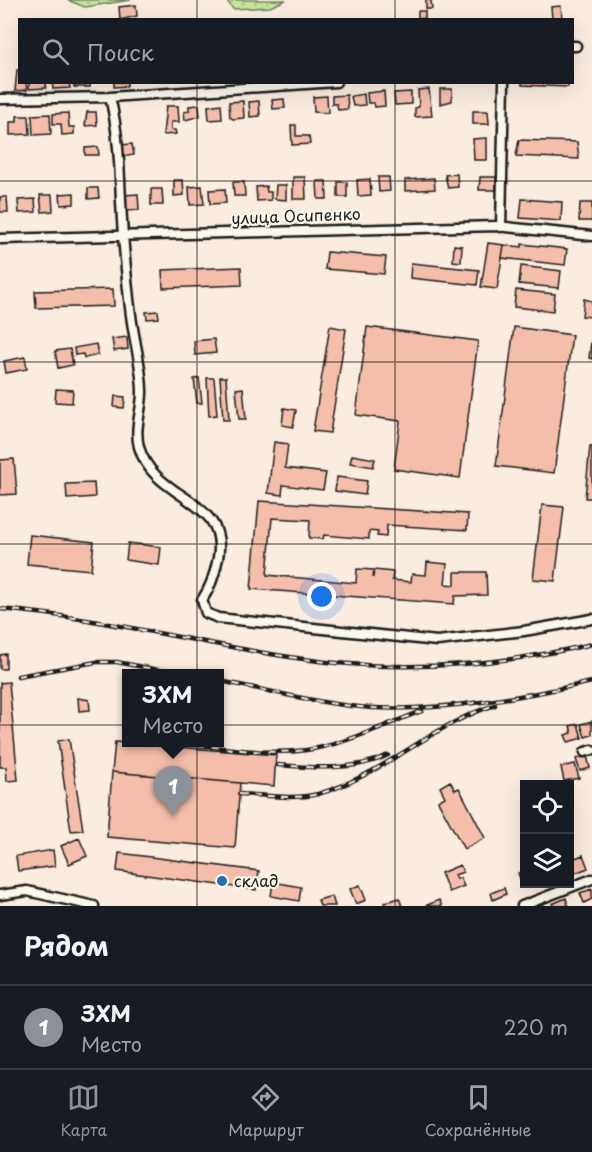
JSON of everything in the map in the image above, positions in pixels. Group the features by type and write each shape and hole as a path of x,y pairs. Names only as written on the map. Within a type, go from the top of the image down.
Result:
{"street":[{"path":"0,99 110,97 306,84"},
{"path":"501,227 504,84"},
{"path":"110,97 119,163 123,236 142,394 137,421 139,446 147,467 164,484 206,513 218,530 220,543 217,565 213,579 202,600 206,613 218,618 437,641 524,631 592,619"},
{"name":"улица Осипенко","path":"0,239 501,227 592,236"},
{"path":"522,906 592,879"},
{"path":"0,895 27,891 94,906"}],"green space":[{"path":"67,0 131,0 85,7"},
{"path":"226,0 286,0 270,7 233,9"}],"building":[{"path":"426,0 431,0 432,9 426,9"},
{"path":"136,5 137,16 120,18 119,7"},
{"path":"561,6 562,18 552,18 551,7"},
{"path":"418,11 425,11 425,18 418,18"},
{"path":"18,70 18,84 26,84 27,90 15,91"},
{"path":"29,84 46,84 46,88 29,89"},
{"path":"52,84 69,84 70,88 53,89"},
{"path":"74,84 90,84 90,87 74,87"},
{"path":"114,84 127,84 127,86 114,87"},
{"path":"568,84 568,87 522,85"},
{"path":"429,89 432,116 415,117 415,108 419,107 418,90"},
{"path":"440,89 452,89 452,101 440,104"},
{"path":"384,91 385,106 375,107 374,103 368,103 367,93"},
{"path":"411,92 411,104 395,105 394,93"},
{"path":"364,94 365,105 353,106 351,96"},
{"path":"347,95 348,109 338,110 337,104 332,104 332,96"},
{"path":"327,96 328,113 314,112 313,97"},
{"path":"284,99 285,108 273,109 272,100"},
{"path":"243,101 244,118 230,117 229,102"},
{"path":"259,101 260,116 250,117 249,102"},
{"path":"221,104 222,119 209,120 208,106"},
{"path":"199,105 200,116 185,120 184,112 189,111 189,106"},
{"path":"166,106 178,106 179,122 171,122 171,130 175,130 176,134 163,135"},
{"path":"473,111 488,111 489,124 473,124"},
{"path":"87,112 96,112 97,125 85,126"},
{"path":"68,113 69,127 74,127 74,134 62,135 61,124 53,124 53,114"},
{"path":"50,114 51,134 33,135 32,115"},
{"path":"17,116 29,116 30,134 10,135 10,122 17,122"},
{"path":"291,125 296,125 296,136 309,136 310,144 292,145"},
{"path":"487,138 487,160 474,160 473,139"},
{"path":"519,140 577,142 579,159 516,156"},
{"path":"132,144 134,155 122,157 120,145"},
{"path":"98,147 99,155 85,155 85,148"},
{"path":"457,174 458,187 448,188 445,175"},
{"path":"293,177 305,177 306,199 293,199"},
{"path":"378,177 389,177 390,191 379,192"},
{"path":"480,177 496,177 496,190 479,190"},
{"path":"434,178 435,189 405,191 405,180"},
{"path":"370,179 371,195 358,196 357,180"},
{"path":"174,180 183,180 184,195 174,196"},
{"path":"317,181 326,181 327,199 318,199"},
{"path":"233,182 244,182 245,196 234,196"},
{"path":"338,182 347,182 347,197 338,197"},
{"path":"276,185 286,185 286,200 275,199"},
{"path":"202,186 204,204 190,205 189,187"},
{"path":"266,186 267,192 271,192 271,200 257,201 256,187"},
{"path":"88,188 98,188 99,198 88,199"},
{"path":"151,189 162,189 163,205 151,205"},
{"path":"225,189 226,203 210,204 209,190"},
{"path":"74,193 74,204 61,205 60,194"},
{"path":"138,194 139,210 125,211 124,195"},
{"path":"40,195 52,195 53,211 42,212"},
{"path":"0,197 7,197 8,212 0,212"},
{"path":"35,199 36,212 19,213 18,200"},
{"path":"522,199 562,202 561,221 520,218"},
{"path":"580,203 592,203 592,221 579,221"},
{"path":"488,243 504,245 497,289 481,287"},
{"path":"522,244 567,249 565,265 502,258 504,245 522,247"},
{"path":"454,245 462,246 461,262 453,261"},
{"path":"327,252 386,257 384,274 325,269"},
{"path":"411,263 479,270 477,285 410,278"},
{"path":"521,266 561,271 559,288 519,284"},
{"path":"241,267 242,285 163,288 162,270"},
{"path":"113,289 114,306 36,308 35,291"},
{"path":"516,290 555,294 553,311 514,307"},
{"path":"584,299 592,301 592,317 582,316"},
{"path":"158,311 159,318 147,319 146,312"},
{"path":"330,326 346,329 330,433 313,431"},
{"path":"367,327 478,341 460,478 394,469 400,421 356,415"},
{"path":"514,327 572,335 554,473 496,466"},
{"path":"127,337 128,349 114,351 112,339"},
{"path":"214,339 216,353 195,355 194,341"},
{"path":"592,342 592,359 589,358"},
{"path":"96,344 98,355 84,358 83,354 75,355 74,348"},
{"path":"70,349 73,365 58,368 55,351"},
{"path":"25,357 27,369 6,373 4,361"},
{"path":"220,377 226,377 229,420 223,420"},
{"path":"199,378 202,403 197,403 194,379"},
{"path":"207,378 214,378 217,415 209,416"},
{"path":"243,388 246,419 239,419 236,389"},
{"path":"56,389 73,390 72,403 55,402"},
{"path":"115,396 125,397 124,408 114,407"},
{"path":"284,408 296,410 293,427 282,425"},
{"path":"274,442 288,444 285,468 326,473 323,490 283,485 282,495 268,493"},
{"path":"590,446 592,446 592,498 585,498"},
{"path":"352,455 375,459 373,467 350,463"},
{"path":"14,459 17,494 0,495 0,460"},
{"path":"337,477 367,481 365,495 335,491"},
{"path":"94,483 95,497 67,499 66,484"},
{"path":"259,501 468,514 467,530 387,525 386,537 377,536 378,532 369,531 369,539 324,535 323,539 309,538 310,520 272,518 267,575 356,583 357,569 393,572 392,580 411,582 412,574 426,575 427,562 447,564 445,584 455,585 455,572 486,572 487,595 455,596 454,604 251,589"},
{"path":"542,505 564,507 555,581 533,579"},
{"path":"30,535 94,542 91,570 27,564"},
{"path":"128,543 161,547 159,565 126,560"},
{"path":"6,654 6,669 0,669 0,655"},
{"path":"9,682 18,780 7,781 6,767 0,767 0,683"},
{"path":"78,698 89,700 90,710 79,711"},
{"path":"592,721 592,735 585,737 581,724"},
{"path":"578,724 582,738 568,742 565,735 572,733 570,726"},
{"path":"69,739 83,830 71,831 58,741"},
{"path":"115,742 122,743 122,747 177,747 276,755 274,786 112,772"},
{"path":"587,756 590,768 580,771 576,759"},
{"path":"575,764 579,778 564,780 561,767"},
{"path":"112,772 240,783 235,848 107,837"},
{"path":"450,781 455,790 459,788 485,838 464,849 438,801 445,797 440,787"},
{"path":"79,838 87,856 69,864 61,846"},
{"path":"53,850 55,866 18,871 16,856"},
{"name":"склад","path":"119,853 259,871 256,890 117,871"},
{"path":"583,855 588,868 575,873 574,858"},
{"path":"460,865 463,872 455,875 457,879 460,878 464,886 449,892 441,873"},
{"path":"273,882 301,887 299,901 271,896"},
{"path":"360,885 366,900 356,904 350,889"},
{"path":"504,888 506,894 493,900 491,893"},
{"path":"592,889 592,899 584,903 580,893"},
{"path":"332,896 335,906 320,906 318,900"},
{"path":"399,898 402,906 385,906 384,903"},
{"path":"566,898 568,906 553,906 552,904"},
{"path":"439,900 442,906 425,906"}],"railway":[{"path":"0,609 42,613 294,658 368,665 465,664 529,657 592,644"},
{"path":"18,676 96,662 117,662 153,669"},
{"path":"224,682 335,704 401,708 484,702 592,682"},
{"path":"239,794 299,797 318,794 342,786 386,763 449,725 495,705"},
{"path":"215,747 278,752 313,749 341,742 422,711"},
{"path":"278,765 348,766 388,755"}],"place":[{"name":"ЗХМ","path":"173,816"},
{"name":"склад","path":"222,881"}]}
